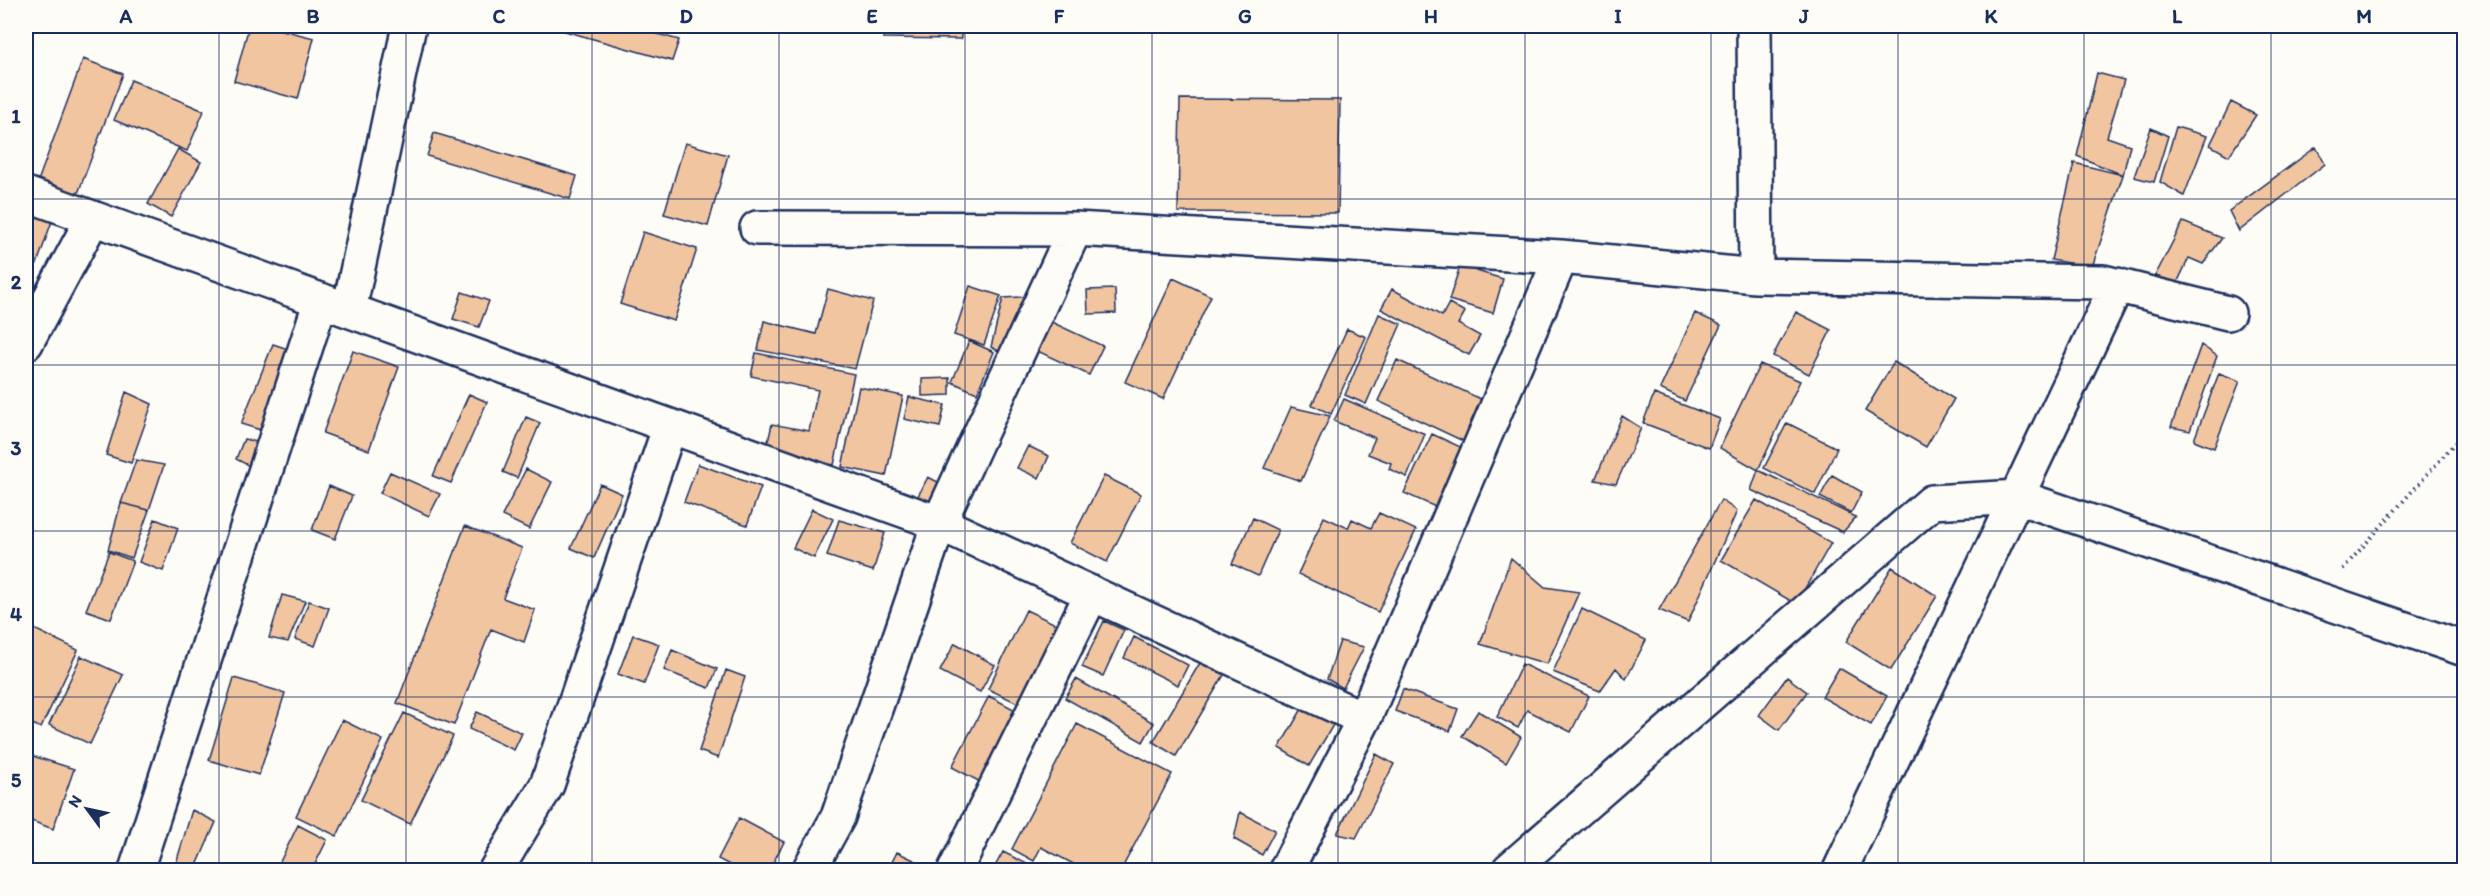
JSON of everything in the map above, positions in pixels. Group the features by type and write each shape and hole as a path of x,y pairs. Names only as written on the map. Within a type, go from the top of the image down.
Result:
{"street":[{"path":"136,870 335,305 409,26"},
{"path":"1754,26 1756,276"},
{"path":"26,194 939,523 1364,719"},
{"path":"26,343 93,218"},
{"path":"757,228 1075,229 1561,257 1756,276 2103,282 2228,313"},
{"path":"809,870 838,817 939,523 1075,229"},
{"path":"1286,870 1364,719 1561,257"},
{"path":"1840,870 2117,285"},
{"path":"496,870 547,785 670,426"},
{"path":"1509,870 1932,502 2018,497 2464,649"},
{"path":"956,870 1092,593"}],"path":[{"path":"2316,599 2464,433"}],"building":[{"path":"249,26 266,26 314,38 298,99 234,81"},
{"path":"547,26 629,26 679,40 672,61"},
{"path":"884,26 961,26 961,39 883,38"},
{"path":"83,59 123,74 77,196 38,181"},
{"path":"2097,73 2124,80 2107,137 2130,145 2123,175 2077,156"},
{"path":"131,80 204,111 187,151 114,120"},
{"path":"1180,99 1340,100 1338,213 1178,212"},
{"path":"2231,102 2256,115 2229,156 2210,145"},
{"path":"2176,127 2207,136 2184,196 2160,182"},
{"path":"2151,128 2168,136 2154,182 2134,177"},
{"path":"434,133 577,176 570,199 427,156"},
{"path":"685,143 728,155 708,226 664,214"},
{"path":"2316,147 2325,164 2239,231 2229,211"},
{"path":"178,149 201,162 171,217 148,204"},
{"path":"2074,163 2123,175 2092,267 2051,260"},
{"path":"26,212 52,221 37,264 26,260"},
{"path":"2183,222 2222,238 2203,264 2189,258 2177,283 2155,276"},
{"path":"643,232 697,249 674,321 620,304"},
{"path":"1460,266 1503,279 1493,313 1449,300"},
{"path":"1173,278 1211,296 1163,399 1125,382"},
{"path":"970,286 1001,296 984,345 954,335"},
{"path":"828,289 873,301 855,369 758,350 764,321 816,334"},
{"path":"1115,289 1116,313 1088,314 1087,290"},
{"path":"1392,289 1442,316 1449,303 1465,312 1458,324 1480,336 1469,355 1381,309"},
{"path":"462,292 489,301 479,327 453,319"},
{"path":"1036,296 1006,355 991,347 1003,298"},
{"path":"1796,312 1831,330 1809,374 1773,356"},
{"path":"1695,313 1721,325 1685,401 1660,389"},
{"path":"1379,314 1401,324 1366,404 1345,395"},
{"path":"1045,319 1103,346 1089,375 1031,348"},
{"path":"1347,329 1366,337 1331,414 1312,405"},
{"path":"969,341 994,352 977,393 952,382"},
{"path":"273,344 297,352 267,432 241,424"},
{"path":"2201,345 2217,356 2190,431 2171,427"},
{"path":"353,351 399,367 369,450 323,433"},
{"path":"756,353 854,374 834,465 766,451 772,424 809,431 818,390 751,376"},
{"path":"1397,360 1483,400 1463,441 1378,401"},
{"path":"1894,362 1954,399 1926,447 1865,411"},
{"path":"1760,364 1800,381 1758,470 1720,448"},
{"path":"2219,373 2240,381 2214,448 2194,440"},
{"path":"950,378 950,395 922,396 922,379"},
{"path":"859,387 903,396 886,476 842,467"},
{"path":"126,392 152,404 131,463 106,455"},
{"path":"469,394 487,402 451,483 433,476"},
{"path":"1654,394 1720,419 1709,448 1643,423"},
{"path":"909,397 945,405 940,427 904,419"},
{"path":"1344,399 1425,434 1407,477 1389,469 1391,463 1368,454 1375,438 1334,421"},
{"path":"1291,407 1330,416 1301,481 1264,468"},
{"path":"1622,416 1641,428 1616,484 1595,480"},
{"path":"526,417 540,423 517,478 503,472"},
{"path":"1787,423 1837,448 1815,494 1764,468"},
{"path":"1432,434 1467,450 1440,509 1404,493"},
{"path":"244,439 265,444 257,470 236,459"},
{"path":"1028,446 1049,456 1039,478 1017,468"},
{"path":"136,460 164,465 149,510 121,503"},
{"path":"698,464 761,487 747,525 684,502"},
{"path":"526,469 552,482 529,529 502,516"},
{"path":"1758,470 1856,517 1843,532 1751,490"},
{"path":"390,472 440,494 429,516 380,493"},
{"path":"1832,475 1862,492 1851,513 1820,497"},
{"path":"1104,476 1141,494 1107,562 1070,543"},
{"path":"928,477 942,484 932,502 918,496"},
{"path":"600,484 622,494 594,558 571,548"},
{"path":"329,486 352,496 335,539 312,530"},
{"path":"1721,500 1737,511 1688,622 1659,610"},
{"path":"1756,500 1831,543 1796,604 1721,560"},
{"path":"121,503 149,510 132,558 108,550"},
{"path":"812,509 833,519 814,558 793,548"},
{"path":"1379,513 1416,530 1378,612 1298,574 1324,517 1348,528 1352,519 1371,528"},
{"path":"1253,518 1278,530 1258,576 1232,564"},
{"path":"155,519 178,528 163,571 139,562"},
{"path":"839,520 885,533 873,571 827,556"},
{"path":"465,526 522,548 503,598 535,610 524,642 491,629 454,725 397,703"},
{"path":"109,552 133,561 111,619 86,610"},
{"path":"1511,558 1545,587 1579,592 1547,664 1480,644"},
{"path":"1892,567 1937,596 1891,670 1846,642"},
{"path":"282,595 305,601 288,642 269,638"},
{"path":"309,601 329,608 315,646 295,639"},
{"path":"1582,609 1646,640 1626,679 1616,668 1600,691 1553,672"},
{"path":"1026,610 1062,627 1024,706 988,689"},
{"path":"1104,621 1124,630 1103,676 1082,667"},
{"path":"26,625 78,650 41,728 26,721"},
{"path":"633,635 659,644 644,684 618,674"},
{"path":"1134,637 1188,665 1178,685 1124,658"},
{"path":"1340,641 1364,647 1343,688 1327,679"},
{"path":"955,643 995,665 980,692 940,671"},
{"path":"672,650 717,669 709,688 664,670"},
{"path":"81,656 123,675 90,744 49,725"},
{"path":"1204,656 1227,670 1176,756 1153,742"},
{"path":"1522,664 1589,696 1571,732 1527,710 1518,728 1497,717"},
{"path":"1839,668 1887,696 1871,725 1822,697"},
{"path":"726,670 745,677 718,758 699,751"},
{"path":"1787,677 1807,692 1779,730 1759,715"},
{"path":"234,678 285,693 259,775 209,760"},
{"path":"1076,679 1154,723 1143,742 1065,698"},
{"path":"1403,689 1458,709 1450,731 1395,711"},
{"path":"989,696 1023,714 986,785 952,767"},
{"path":"1303,707 1333,725 1309,766 1279,748"},
{"path":"1478,711 1521,737 1506,763 1462,736"},
{"path":"477,712 522,733 514,750 469,729"},
{"path":"404,713 453,736 410,824 361,800"},
{"path":"342,720 383,740 337,836 296,816"},
{"path":"1077,724 1172,774 1121,870 1085,870 1041,847 1034,861 1012,849"},
{"path":"1376,754 1394,764 1356,838 1337,834"},
{"path":"33,756 74,769 53,829 26,819 26,781"},
{"path":"192,810 216,822 195,870 174,870"},
{"path":"1240,812 1275,830 1262,855 1234,839"},
{"path":"739,818 784,842 769,870 739,870 718,859"},
{"path":"298,825 327,840 312,870 276,870"},
{"path":"897,852 935,870 888,870"},
{"path":"1003,852 1039,870 993,870"}]}
